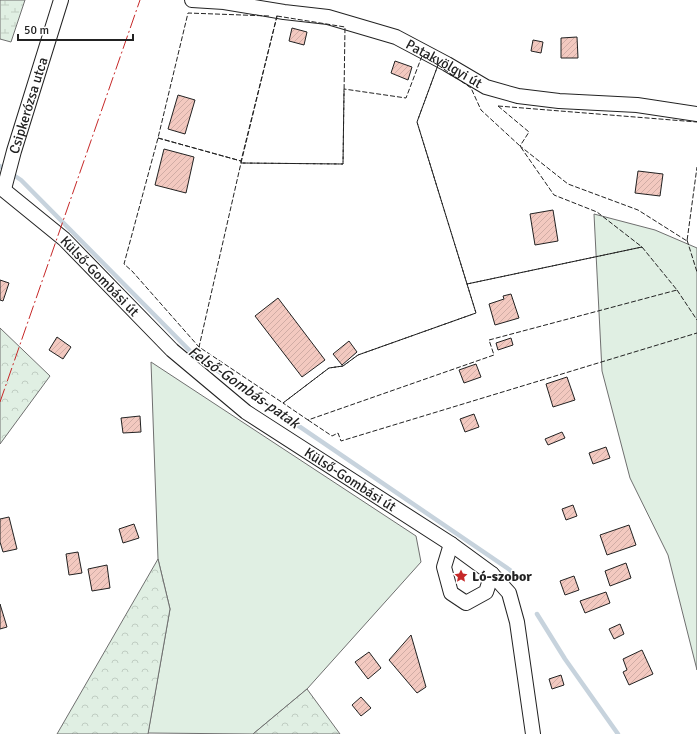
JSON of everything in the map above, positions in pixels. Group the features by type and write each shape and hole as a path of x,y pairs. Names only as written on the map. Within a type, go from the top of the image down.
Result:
{"street":[{"name":"Csipkerózsa utca","path":"3,185 61,0"},
{"name":"Patakvölgyi út","path":"192,0 224,2 284,12 328,17 396,38 447,64 486,87 518,96 559,101 637,105 697,114"},
{"name":"Külső-Gombási út","path":"3,185 64,239 172,350 246,412 451,544 492,574 509,593 517,622 533,734"},
{"path":"451,544 444,567 451,594 466,603 486,592 492,574"}],"green space":[{"path":"0,0 25,0 11,42 0,39"},
{"path":"594,214 655,230 697,248 697,670 668,555 630,478 602,371"},
{"path":"0,328 50,376 0,444"},
{"path":"151,362 416,536 421,562 307,689 253,734 148,733 170,609 158,559"},
{"path":"158,559 170,609 148,734 57,734"},
{"path":"307,689 340,734 253,734"}],"building":[{"path":"292,28 307,32 304,45 289,41"},
{"path":"577,37 578,58 561,58 561,38"},
{"path":"533,40 543,42 541,53 531,51"},
{"path":"395,61 412,67 408,80 391,73"},
{"path":"178,95 195,100 185,134 168,129"},
{"path":"164,149 194,157 186,193 155,185"},
{"path":"638,171 663,174 660,196 635,193"},
{"path":"553,210 558,241 535,245 530,214"},
{"path":"0,280 9,283 3,301 0,300"},
{"path":"511,294 519,318 495,325 489,304 504,299 503,296"},
{"path":"278,298 325,360 302,377 255,316"},
{"path":"57,337 71,347 63,359 49,350"},
{"path":"511,338 513,345 498,350 496,343"},
{"path":"349,341 357,352 342,365 333,354"},
{"path":"476,364 481,377 464,383 459,370"},
{"path":"567,377 575,400 553,407 546,384"},
{"path":"474,414 479,427 465,432 460,419"},
{"path":"140,416 141,432 123,433 121,418"},
{"path":"562,432 565,438 548,445 545,439"},
{"path":"606,447 610,458 593,464 589,453"},
{"path":"573,505 577,516 566,520 562,509"},
{"path":"9,517 17,549 3,552 0,542 0,519"},
{"path":"134,524 139,538 123,543 119,529"},
{"path":"629,525 636,545 607,555 600,535"},
{"path":"78,552 82,573 69,575 66,554"},
{"path":"626,563 631,578 610,586 605,571"},
{"path":"107,565 110,588 92,591 88,569"},
{"path":"574,576 579,590 565,595 560,581"},
{"path":"606,592 610,603 585,613 580,601"},
{"path":"0,604 7,627 0,629"},
{"path":"620,624 624,634 614,639 609,629"},
{"path":"411,635 426,687 417,693 389,660"},
{"path":"642,650 653,674 629,685 623,672 627,670 623,659"},
{"path":"369,652 381,668 368,679 355,662"},
{"path":"561,675 564,685 552,689 549,679"},
{"path":"361,697 371,708 361,716 352,705"}],"waterway":[{"name":"Felső-Gombás-patak","path":"0,166 21,180 193,354 510,570 514,577"},
{"name":"Felső-Gombás-patak","path":"537,614 565,659 618,734"}],"fence":[{"path":"199,346 124,264 158,138 188,13 269,16"},
{"path":"158,138 241,161 277,16 275,16"},
{"path":"277,16 345,27 343,164 241,163 277,16"},
{"path":"422,56 438,65 417,122 476,313 358,355 343,366 329,368 283,403 199,347 241,163 343,164 344,89 406,98 422,56"},
{"path":"438,65 471,88 481,110 520,146 554,195 597,212 642,247 467,284 417,122 438,65"},
{"path":"498,106 529,132 520,146 568,184 638,210 687,241 697,167"},
{"path":"498,106 697,122"},
{"path":"158,138 241,161 241,163"},
{"path":"687,240 697,272"},
{"path":"642,247 677,290 489,340 494,355 308,420 283,403 329,368 343,366 358,355 476,313 467,284 642,247"},
{"path":"677,290 697,320"},
{"path":"308,420 332,436 338,433 341,441 697,333"}],"power":[{"path":"0,402 140,0"}],"place":[{"name":"Ló-szobor","path":"461,576"}]}
